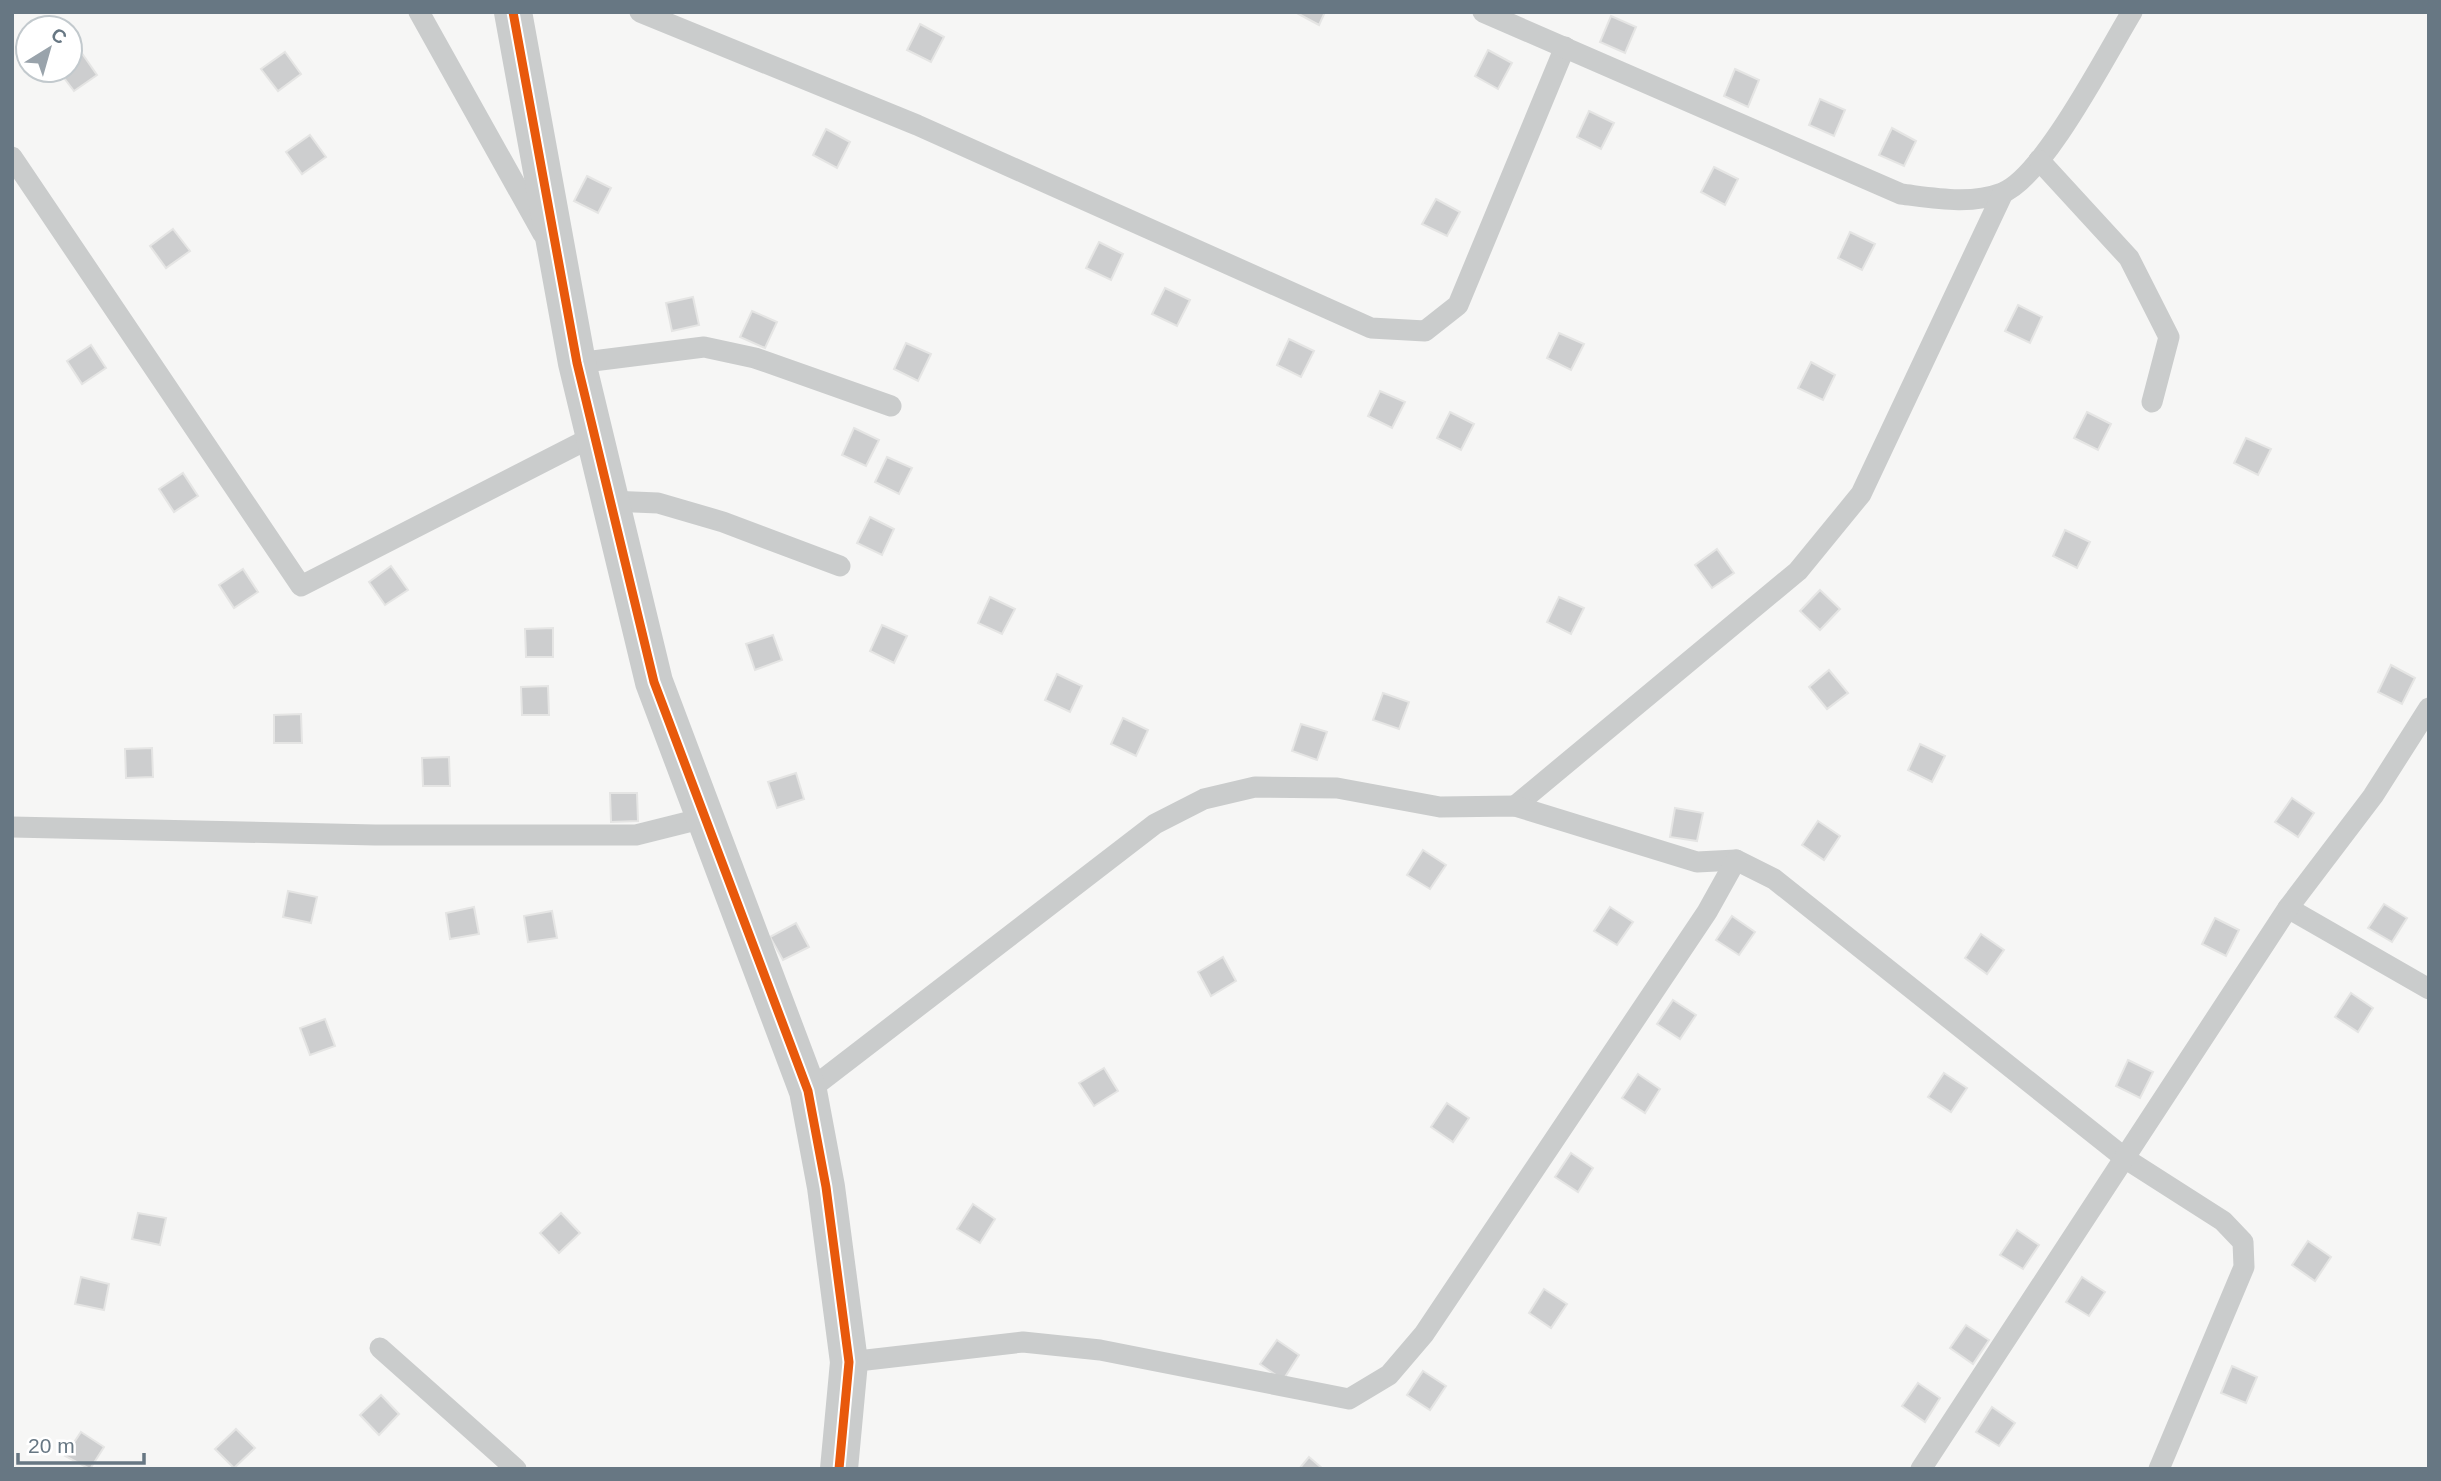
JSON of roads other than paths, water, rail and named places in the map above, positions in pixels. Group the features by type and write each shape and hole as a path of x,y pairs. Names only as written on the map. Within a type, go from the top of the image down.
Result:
{"street":[{"path":"513,12 577,363 653,682 808,1091 825,1187 849,1362 839,1469"}],"lane":[{"path":"419,12 559,263"},
{"path":"640,12 917,125 1371,328 1425,331 1458,305 1564,47"},
{"path":"1483,12 1901,194 1956,201 2003,193 2028,175 2132,12"},
{"path":"12,157 301,586 594,436"},
{"path":"2039,160 2129,258 2169,337 2152,402"},
{"path":"1515,806 1798,571 1833,530 1861,494 2003,193"},
{"path":"577,363 704,347 755,358 891,406"},
{"path":"610,501 658,503 723,522 841,566"},
{"path":"1921,1469 2288,908 2373,796 2429,708"},
{"path":"808,1091 1155,824 1204,799 1255,787 1337,788 1440,807 1515,806 1698,862 1737,860 1774,879 2126,1159 2223,1221 2243,1242 2244,1267 2159,1469"},
{"path":"12,827 375,835 636,835 704,817"},
{"path":"849,1362 1023,1342 1100,1350 1349,1399 1389,1375 1424,1334 1707,912 1737,860"},
{"path":"2288,908 2429,989"},
{"path":"380,1348 516,1469"}]}
